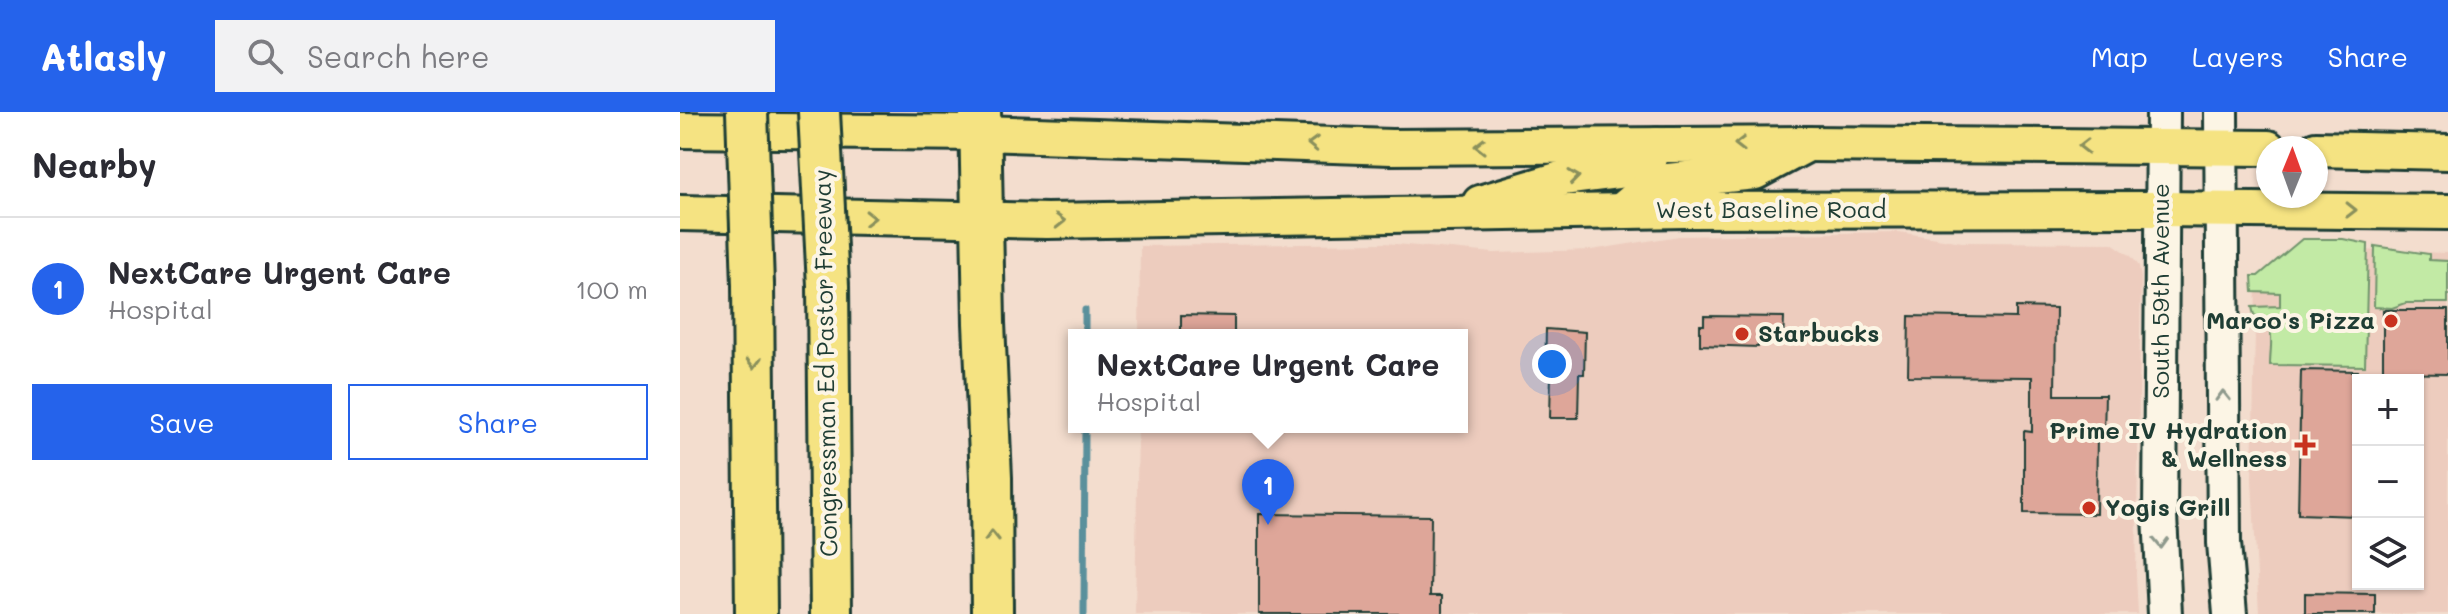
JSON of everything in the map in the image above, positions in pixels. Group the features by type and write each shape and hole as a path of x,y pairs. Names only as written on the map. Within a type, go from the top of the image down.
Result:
{"highway":[{"path":"747,112 753,285 756,614"},
{"name":"Congressman Ed Pastor Freeway","path":"819,112 828,286 831,614"},
{"path":"981,122 992,614"}],"main road":[{"name":"South 59th Avenue","path":"2163,112 2160,516 2165,614"},
{"path":"2221,112 2224,543 2230,614"},
{"path":"680,130 981,122 1391,147 1808,144 2256,148"},
{"path":"1621,211 1655,184 1755,172 1808,144"},
{"path":"1446,215 1508,193 1564,178 1629,168 1650,157 1657,145"},
{"path":"2328,149 2448,152"},
{"path":"2162,209 2448,212"},
{"name":"West Baseline Road","path":"680,213 982,221 1621,211 2162,209"}],"shaded area":[{"path":"1899,232 1962,242 2112,243 2131,256 2139,266 2141,278 2138,614 1135,614 1138,433 1468,433 1468,329 1139,329 1140,246 1385,243 1494,253 1591,250 1679,236"},
{"path":"2296,248 2448,253 2448,614 2259,614 2252,480 2256,279"}],"green space":[{"path":"2302,239 2343,239 2368,244 2365,366 2270,365 2270,329 2254,315 2252,307 2280,306 2280,293 2253,292 2252,276 2258,276"},
{"path":"2375,246 2429,254 2429,260 2448,261 2448,303 2374,307"}],"building":[{"path":"2016,307 2056,308 2055,395 2105,395 2104,434 2097,434 2096,514 2024,513 2024,431 2032,432 2032,377 1908,376 1909,316 2016,318"},
{"path":"2383,310 2448,310 2448,374 2383,373"},
{"path":"1181,315 1234,316 1234,329 1181,329"},
{"name":"Starbucks","path":"1704,316 1784,317 1783,343 1758,343 1758,347 1700,345 1700,325 1704,325"},
{"path":"1546,329 1585,332 1584,374 1579,374 1578,418 1550,418 1551,373 1545,374"},
{"path":"2301,370 2358,371 2358,374 2352,374 2352,516 2298,514"},
{"path":"1259,514 1431,516 1430,596 1442,596 1442,614 1259,614"},
{"path":"2305,593 2375,594 2375,614 2305,614"}],"waterway":[{"path":"1085,310 1085,329"},
{"path":"1084,614 1085,433"}],"place":[{"name":"Marco's Pizza","path":"2391,321"},
{"name":"Starbucks","path":"1742,334"},
{"name":"Prime IV Hydration & Wellness","path":"2305,445"},
{"name":"Yogis Grill","path":"2089,508"},
{"name":"NextCare Urgent Care","path":"1268,525"}]}
